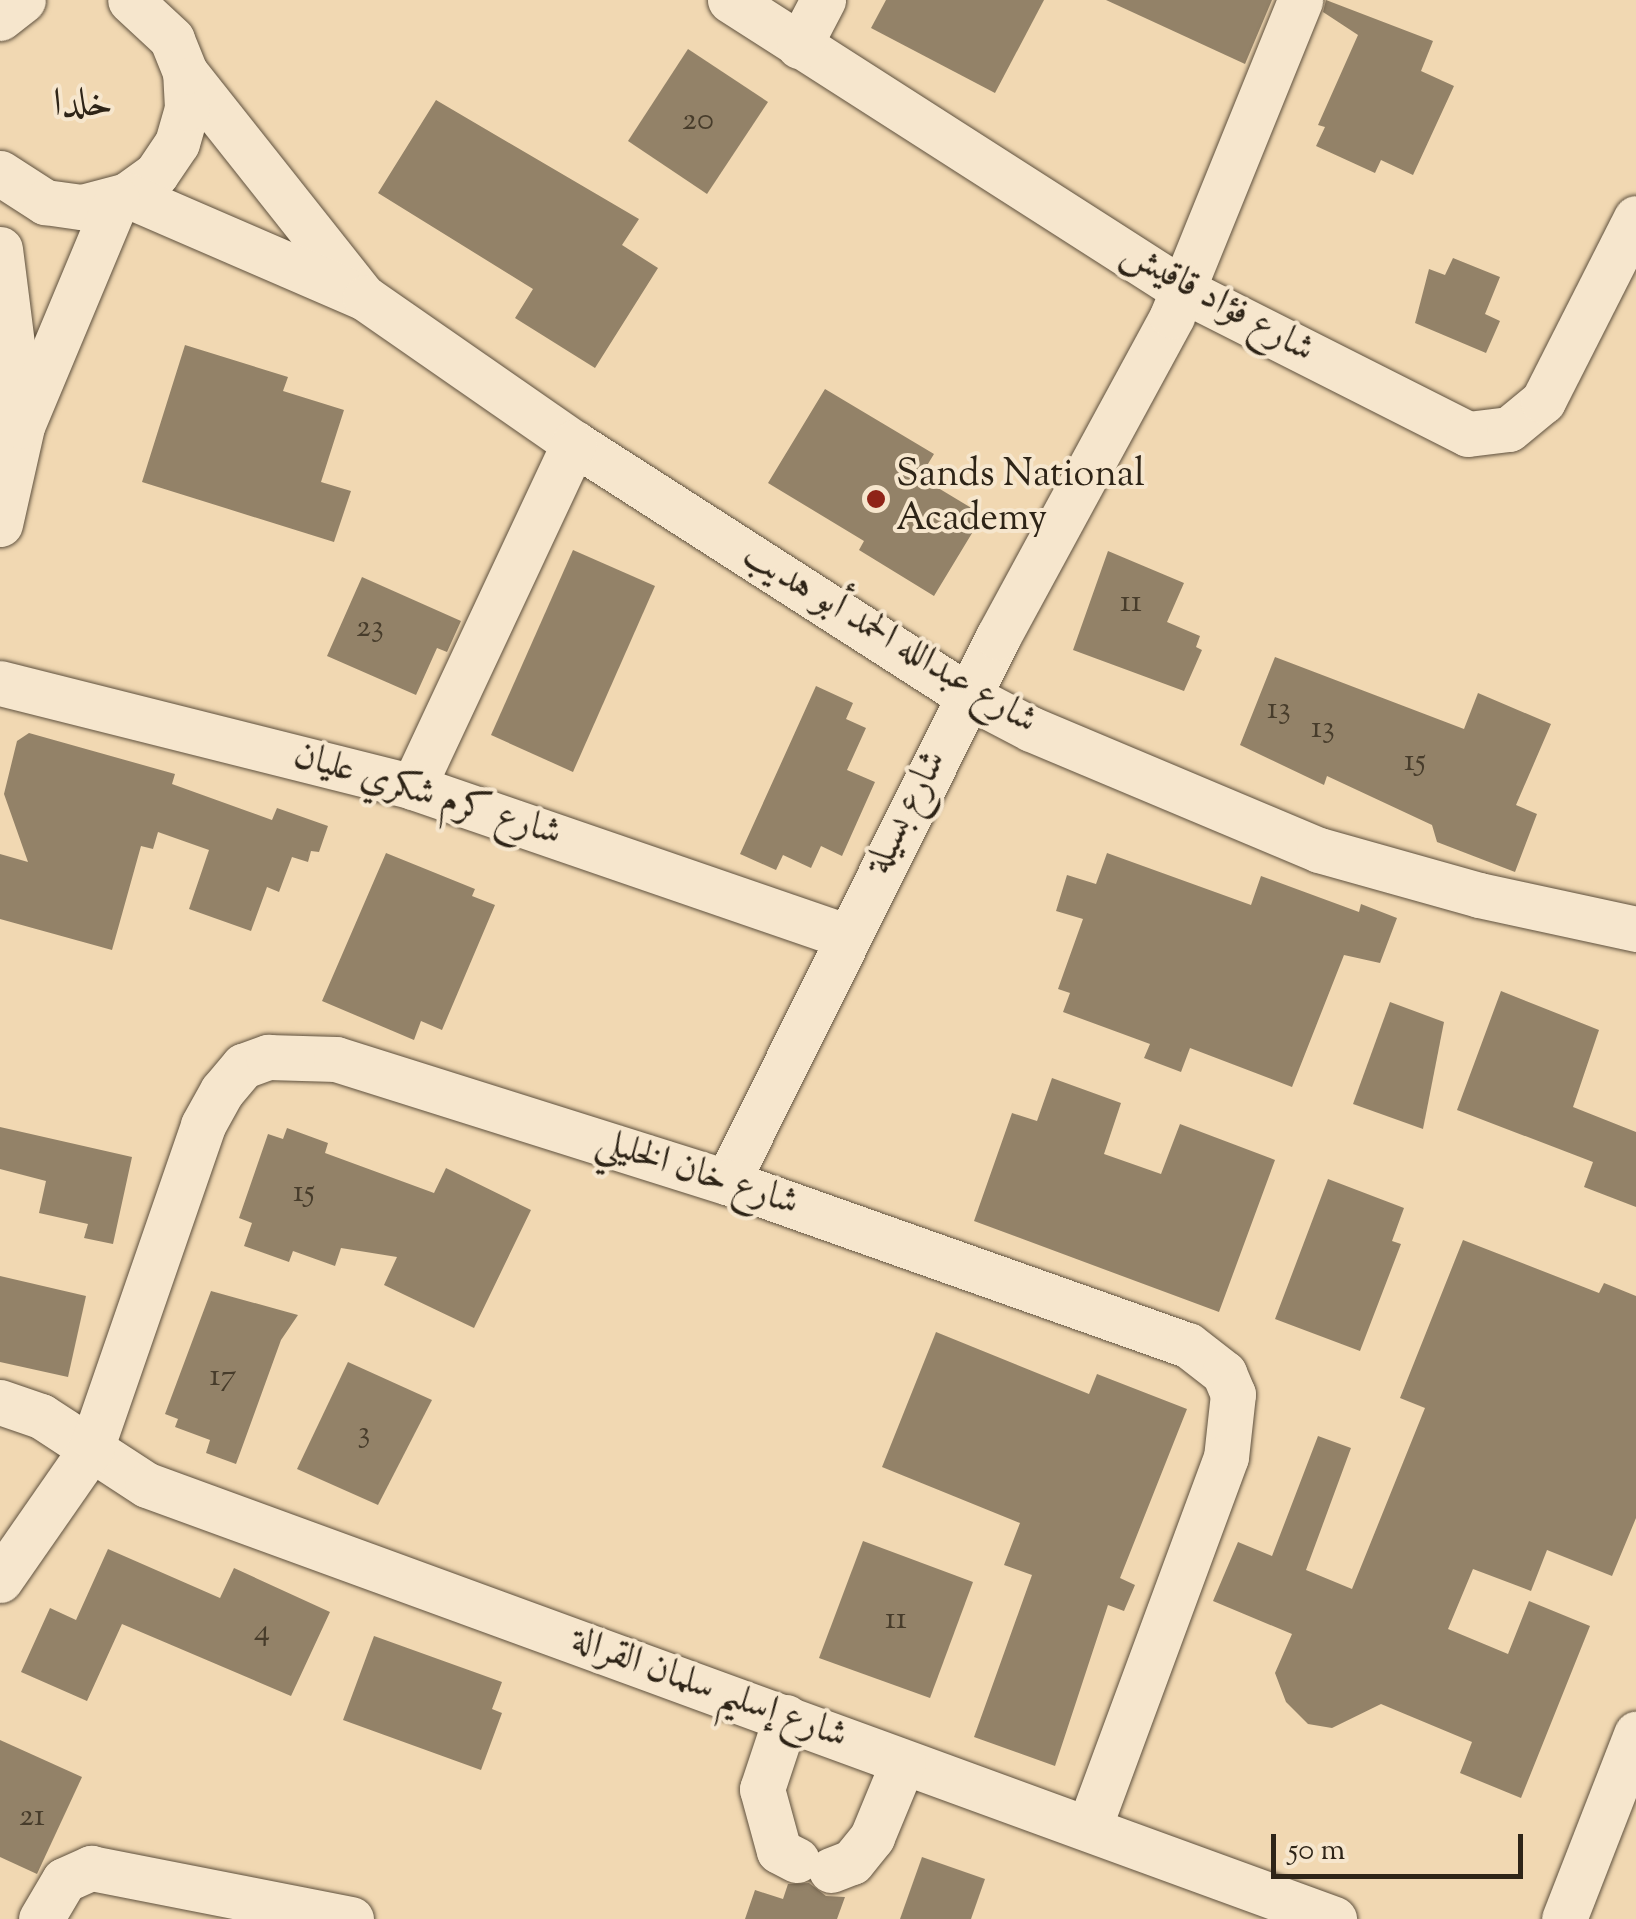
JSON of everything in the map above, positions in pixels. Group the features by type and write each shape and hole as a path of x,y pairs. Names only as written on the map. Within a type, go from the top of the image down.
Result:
{"street":[{"name":"شارع عبدالله الحمد أبو هديب","path":"130,0 174,37 364,298"},
{"name":"شارع فؤاد قاقيش","path":"730,0 1183,290 1468,434 1493,435 1528,416 1561,375 1636,218"},
{"path":"799,46 823,0"},
{"name":"شارع بسيلة","path":"726,1182 968,696 1183,290 1300,0"},
{"path":"0,173 45,202 82,207 122,197 156,174 177,143 187,108 174,37"},
{"name":"شارع عبدالله الحمد أبو هديب","path":"122,197 364,298 574,443 968,696 1254,828 1479,895 1636,928"},
{"path":"0,524 22,426 122,197"},
{"path":"0,249 22,426"},
{"path":"414,787 574,443"},
{"name":"شارع كرم شكري عليان","path":"0,683 414,787 846,936"},
{"name":"شارع خان الخليلي","path":"0,1580 91,1448 203,1125 243,1066 268,1057 336,1059 726,1182 1188,1345 1224,1373 1234,1394 1226,1457 1088,1828"},
{"name":"شارع إسليم سلمان القرالة","path":"0,1402 41,1416 172,1494 1334,1919"},
{"path":"786,1717 762,1788 779,1851 814,1865 852,1862 872,1837 903,1762"},
{"path":"1564,1919 1636,1734"},
{"path":"41,1919 64,1880 92,1868 351,1919"}],"building":[{"path":"886,0 1044,0 995,93 871,28"},
{"path":"1106,0 1272,0 1245,64"},
{"path":"1326,0 1433,41 1421,71 1454,86 1413,175 1381,160 1375,173 1316,146 1325,127 1318,125 1358,35 1323,12"},
{"path":"688,49 768,102 707,194 628,141"},
{"path":"436,100 639,219 622,245 658,268 595,368 515,318 533,289 378,193"},
{"path":"1453,258 1500,277 1485,314 1500,321 1486,353 1415,323 1429,269 1445,275"},
{"path":"185,345 288,377 283,391 344,410 321,482 351,491 334,542 142,482"},
{"name":"Sands National Academy","path":"825,389 934,454 920,477 983,515 934,596 859,550 864,541 768,483"},
{"path":"573,550 655,586 573,772 491,735"},
{"path":"1108,551 1184,583 1167,622 1200,636 1196,647 1202,650 1184,691 1073,650"},
{"path":"362,577 461,621 447,652 437,648 416,695 327,656"},
{"path":"1275,657 1464,729 1478,693 1551,724 1516,805 1537,814 1515,872 1437,842 1432,825 1327,776 1324,785 1240,745"},
{"path":"816,686 853,703 846,719 866,728 847,770 875,782 842,856 821,846 811,868 783,855 776,870 740,854"},
{"path":"29,733 175,774 172,784 272,820 277,808 328,826 319,852 311,851 308,862 292,857 279,892 267,887 251,931 189,909 209,850 158,832 153,849 141,846 112,950 0,919 0,854 28,862 4,794 17,741"},
{"path":"386,853 475,889 472,896 495,905 442,1030 421,1021 414,1040 322,1001"},
{"path":"1107,853 1251,905 1261,876 1359,912 1361,904 1397,918 1380,963 1344,955 1292,1087 1190,1048 1181,1072 1144,1058 1150,1044 1063,1012 1070,993 1058,989 1083,919 1056,911 1067,875 1096,884"},
{"path":"1501,991 1599,1030 1573,1107 1636,1132 1636,1207 1584,1187 1593,1162 1457,1110"},
{"path":"1390,1002 1444,1022 1423,1129 1353,1104"},
{"path":"1052,1078 1121,1103 1104,1154 1161,1174 1180,1124 1275,1160 1219,1312 974,1221 1012,1113 1037,1121"},
{"path":"0,1127 132,1157 113,1244 84,1238 88,1224 39,1213 46,1181 0,1169"},
{"path":"287,1128 328,1143 325,1153 434,1193 446,1168 531,1210 474,1328 384,1285 397,1257 341,1248 335,1266 293,1251 289,1262 244,1246 252,1223 239,1218 268,1134 283,1139"},
{"path":"1328,1179 1404,1208 1392,1241 1401,1244 1360,1351 1275,1319"},
{"path":"1463,1240 1599,1293 1604,1283 1636,1296 1636,1518 1612,1576 1547,1550 1531,1591 1473,1569 1448,1629 1508,1654 1529,1601 1590,1626 1521,1798 1460,1773 1472,1742 1381,1704 1332,1728 1308,1724 1286,1702 1275,1673 1292,1634 1213,1601 1238,1542 1272,1556 1318,1436 1351,1448 1306,1570 1352,1589 1425,1408 1400,1398"},
{"path":"0,1276 86,1296 68,1377 0,1362"},
{"path":"211,1291 298,1315 281,1340 236,1464 206,1453 210,1440 175,1427 178,1419 165,1414"},
{"path":"936,1332 1089,1394 1097,1374 1187,1409 1120,1578 1135,1585 1124,1611 1108,1605 1055,1766 974,1737 1032,1575 1004,1565 1020,1523 882,1467"},
{"path":"348,1362 432,1400 378,1505 297,1469"},
{"path":"863,1541 973,1582 930,1698 819,1658"},
{"path":"108,1549 220,1598 234,1568 330,1612 291,1696 122,1624 87,1701 21,1672 50,1608 76,1620"},
{"path":"374,1636 502,1682 492,1709 502,1713 481,1770 343,1720"},
{"path":"0,1740 82,1777 37,1874 0,1857"},
{"path":"922,1857 985,1879 971,1919 900,1919"},
{"path":"809,1883 826,1896 845,1897 837,1919 745,1919 755,1890 783,1899 788,1884"}],"place":[{"name":"Sands National Academy","path":"876,499"}],"district":[{"name":"خلدا","path":"83,106"}]}
